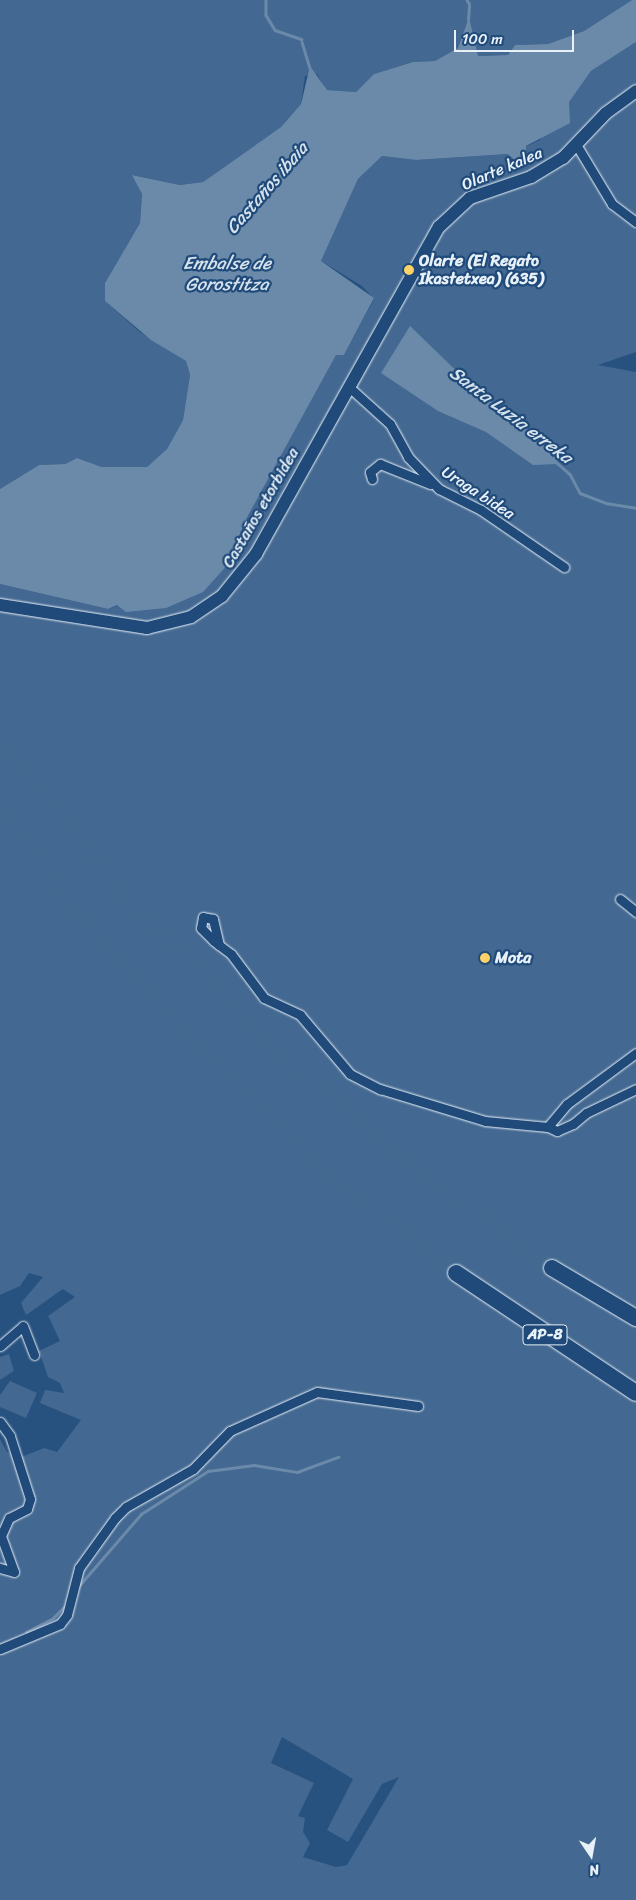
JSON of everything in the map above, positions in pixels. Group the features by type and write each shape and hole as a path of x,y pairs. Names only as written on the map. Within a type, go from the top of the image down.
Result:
{"highway":[{"path":"552,1268 636,1318"},
{"name":"AP-8","path":"456,1272 636,1392"}],"street":[{"name":"Olarte kalea","path":"349,387 439,227 457,207 479,194 539,173 577,146 606,113 636,91"},
{"path":"577,146 612,204 636,222"},
{"name":"Uraga bidea","path":"349,387 390,424 408,457 439,489 482,510 564,567"},
{"name":"Castaños etorbidea","path":"0,605 131,628 171,624 201,612 237,582 256,554 349,387"},
{"path":"372,479 370,472 376,465 390,465 439,489"},
{"path":"620,900 636,912"},
{"path":"219,945 231,954 264,998 300,1015 350,1074 380,1088 485,1121 548,1127 556,1131 573,1124 586,1113 636,1089"},
{"path":"548,1127 567,1104 636,1053"},
{"path":"0,1346 22,1326 34,1355"},
{"path":"0,1649 60,1624 67,1615 79,1568 115,1518 126,1507 193,1469 230,1431 318,1392 418,1406"},
{"path":"0,1422 10,1436 30,1499 28,1508 9,1518 2,1536 14,1572 0,1568"}],"shaded area":[{"path":"0,0 632,0 584,31 548,44 515,45 508,55 477,56 469,17 458,48 435,61 413,62 374,74 356,92 326,90 317,74 305,76 301,104 281,127 203,182 180,185 133,175 142,194 140,223 105,283 105,301 140,332 186,361 190,375 183,420 167,449 147,467 102,467 77,458 65,464 39,465 0,489"},
{"path":"636,42 636,352 598,365 636,372 636,1900 0,1900 0,1439 7,1452 24,1456 44,1448 57,1452 81,1420 40,1403 45,1390 64,1393 60,1383 48,1377 39,1351 60,1341 48,1316 75,1297 63,1289 26,1315 21,1303 43,1277 29,1273 20,1286 0,1295 0,584 108,609 230,562 244,523 336,354 344,355 374,299 362,286 321,261 358,179 382,156 416,160 509,154 518,163 526,159 525,147 540,140 591,71","holes":["282,1737 353,1779 327,1830 348,1842 382,1784 399,1777 347,1865 336,1867 303,1857 310,1843 303,1832 305,1818 298,1816 314,1783 271,1763"]},
{"path":"9,1354 14,1371 0,1380 0,1357"},
{"path":"10,1381 37,1393 26,1418 0,1407 0,1395"}],"water":[{"name":"Embalse de Gorostitza","path":"632,0 636,0 636,42 591,71 569,102 570,123 526,146 526,159 518,163 508,154 416,160 382,156 358,179 321,261 374,298 344,355 336,355 244,523 230,562 203,592 166,608 126,612 117,605 108,609 0,584 0,489 39,465 65,464 77,458 102,467 147,467 167,449 183,420 190,375 186,361 151,340 105,301 105,283 140,223 142,194 132,175 180,185 203,182 281,127 301,104 310,66 327,90 356,92 374,74 413,62 435,61 458,48 469,17 478,56 508,55 515,45 548,44 584,31"},
{"path":"410,326 472,386 554,450 558,464 533,465 486,432 438,411 381,373"}],"waterway":[{"path":"266,0 266,15 275,30 301,39"},
{"path":"468,20 469,6"},
{"path":"302,42 310,69"},
{"name":"Santa Luzia erreka","path":"556,462 570,474 580,493 606,503 636,508"},
{"path":"77,1588 141,1514 208,1471 254,1465 297,1472 338,1457"},
{"path":"26,1632 53,1618 65,1606"}],"tunnel":[{"path":"0,744 121,891 243,1020 398,1155 552,1268"},
{"path":"0,809 81,918 205,1053 359,1199 456,1273"}],"place":[{"name":"Olarte (El Regato Ikastetxea) (635)","path":"409,270"},
{"name":"Mota","path":"485,958"}],"water label":[{"name":"Castaños ibaia","path":"267,188"}]}
